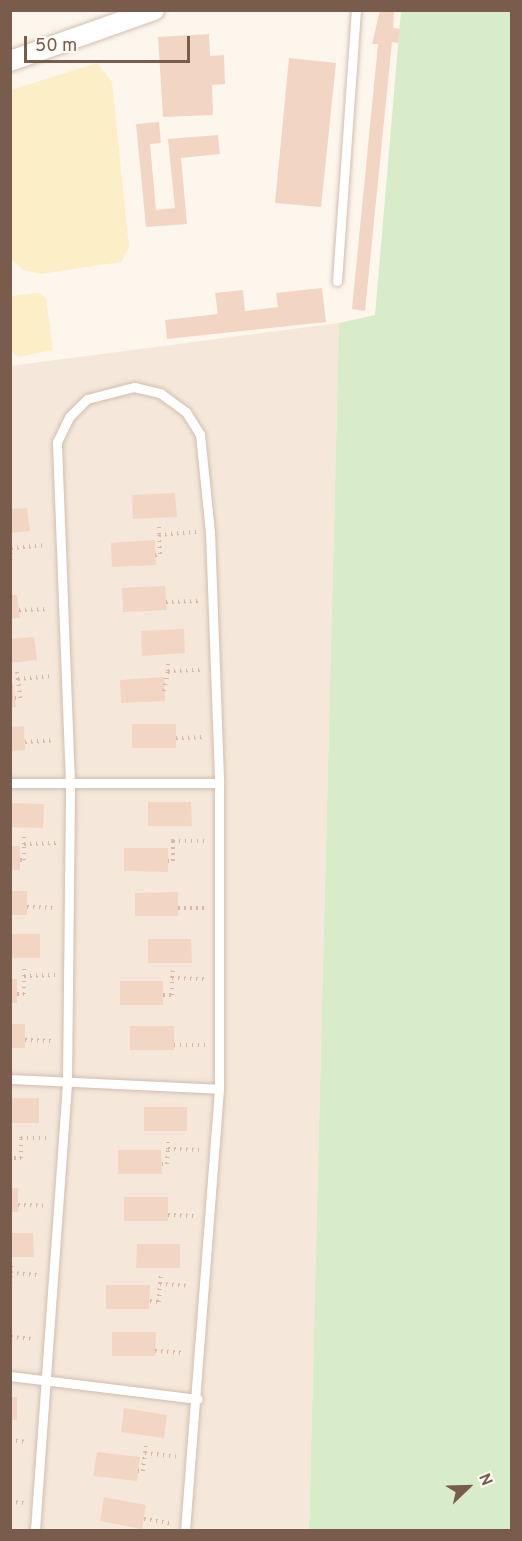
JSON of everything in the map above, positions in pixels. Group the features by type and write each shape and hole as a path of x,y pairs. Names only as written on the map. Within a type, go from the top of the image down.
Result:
{"street":[{"path":"10,61 154,10"}],"lane":[{"path":"337,281 356,10"},
{"path":"35,1530 67,1080 70,783 56,470 61,434 87,399 134,387 169,399 186,412 200,434 210,532 219,783 219,1089 198,1399 186,1528"},
{"path":"10,783 219,783"},
{"path":"10,1079 219,1089"},
{"path":"10,1376 198,1399"}],"path":[{"path":"155,555 160,554 159,527"},
{"path":"159,535 210,532"},
{"path":"10,542 10,566"},
{"path":"11,548 59,544"},
{"path":"166,602 212,600"},
{"path":"19,610 62,608"},
{"path":"164,691 168,664"},
{"path":"168,671 215,670"},
{"path":"15,698 20,698 17,672"},
{"path":"18,679 65,675"},
{"path":"176,738 217,737"},
{"path":"25,742 68,740"},
{"path":"168,861 173,861 174,835"},
{"path":"20,860 24,860 24,837"},
{"path":"173,841 219,842"},
{"path":"24,844 69,843"},
{"path":"27,908 68,908"},
{"path":"178,908 219,908"},
{"path":"17,994 24,994 24,969"},
{"path":"163,995 172,995 173,970"},
{"path":"24,976 68,975"},
{"path":"172,978 219,979"},
{"path":"25,1040 67,1041"},
{"path":"174,1045 219,1046"},
{"path":"14,1158 21,1158 21,1132"},
{"path":"21,1138 63,1138"},
{"path":"162,1164 166,1164 168,1140"},
{"path":"168,1149 215,1151"},
{"path":"18,1205 58,1206"},
{"path":"168,1215 210,1217"},
{"path":"10,1288 12,1265"},
{"path":"11,1273 53,1276"},
{"path":"150,1301 159,1302 161,1276"},
{"path":"160,1284 205,1288"},
{"path":"11,1337 49,1340"},
{"path":"155,1351 201,1354"},
{"path":"138,1471 143,1471 146,1446"},
{"path":"145,1453 192,1459"},
{"path":"144,1519 186,1528"}],"shaded area":[{"path":"339,323 309,1530 11,1530 10,366"}],"green space":[{"path":"401,11 511,11 511,1530 309,1530 339,323 375,315"}],"sand":[{"path":"97,63 112,82 129,247 121,262 41,274 23,270 11,259 11,90"},
{"path":"39,293 46,298 53,350 18,357 11,351 11,296"}],"building":[{"path":"380,10 394,10 393,28 400,29 398,43 392,42 365,311 352,309 378,44 372,44"},
{"path":"209,34 210,56 224,55 225,84 212,85 213,115 163,117 158,37"},
{"path":"289,58 336,63 321,207 275,203"},
{"path":"159,122 161,143 150,144 156,210 175,208 168,139 218,135 220,154 181,158 187,224 146,227 136,124"},
{"path":"322,288 326,322 167,339 165,320 218,314 215,293 243,290 245,311 278,307 276,293"},
{"path":"175,493 177,517 133,519 132,495"},
{"path":"27,508 30,531 10,533 10,509"},
{"path":"155,540 156,565 112,567 111,543"},
{"path":"165,586 167,610 123,612 122,588"},
{"path":"10,595 17,595 20,618 10,619"},
{"path":"184,629 185,653 142,656 141,631"},
{"path":"34,637 37,660 10,663 10,639"},
{"path":"164,677 165,701 121,703 120,680"},
{"path":"10,683 13,683 16,707 10,707"},
{"path":"132,724 176,724 176,748 132,748"},
{"path":"24,726 25,750 10,751 10,727"},
{"path":"148,802 191,802 192,826 148,826"},
{"path":"10,803 44,804 43,828 10,827"},
{"path":"10,846 20,846 20,870 10,870"},
{"path":"124,848 168,848 168,872 124,871"},
{"path":"10,891 27,891 27,915 10,915"},
{"path":"178,892 178,916 135,916 135,893"},
{"path":"10,934 40,934 40,958 10,958"},
{"path":"148,939 191,939 192,963 148,963"},
{"path":"10,979 17,979 17,1003 10,1003"},
{"path":"120,981 163,981 163,1005 120,1005"},
{"path":"10,1024 25,1024 25,1048 10,1048"},
{"path":"130,1026 174,1026 174,1050 130,1050"},
{"path":"10,1098 39,1098 39,1123 10,1123"},
{"path":"144,1107 187,1107 187,1131 144,1131"},
{"path":"118,1150 161,1150 162,1174 118,1174"},
{"path":"10,1188 18,1188 18,1212 10,1212"},
{"path":"124,1197 168,1197 168,1221 124,1221"},
{"path":"10,1233 33,1233 34,1257 10,1257"},
{"path":"137,1244 180,1244 180,1268 136,1268"},
{"path":"106,1285 150,1285 149,1309 106,1309"},
{"path":"112,1332 156,1332 155,1356 112,1356"},
{"path":"10,1397 17,1397 17,1420 10,1420"},
{"path":"124,1408 167,1415 164,1438 121,1432"},
{"path":"97,1452 140,1457 137,1481 93,1476"},
{"path":"104,1497 146,1505 142,1529 100,1521"}]}
